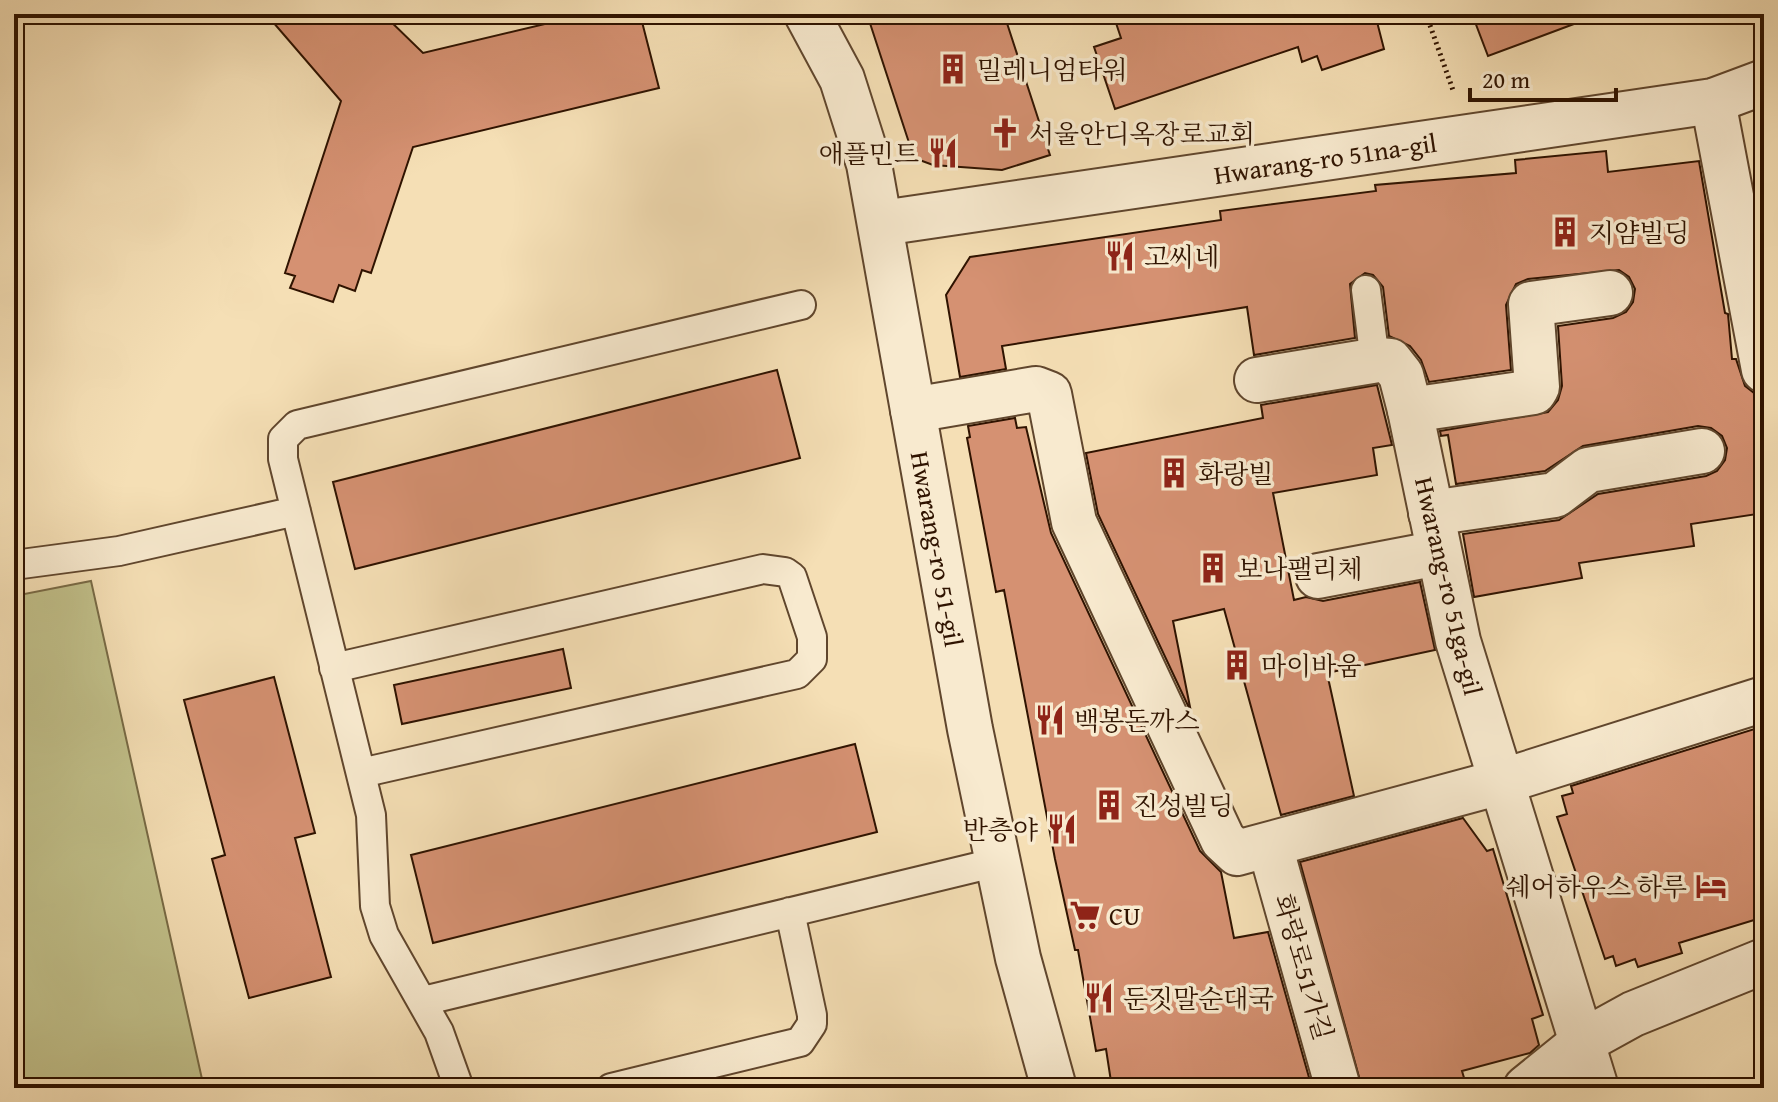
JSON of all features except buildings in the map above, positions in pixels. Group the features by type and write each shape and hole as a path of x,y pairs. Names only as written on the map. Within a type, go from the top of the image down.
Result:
{"street":[{"name":"Hwarang-ro 51-gil","path":"807,14 842,79 869,164 882,223 970,729 1018,958 1054,1088"},
{"name":"Hwarang-ro 51na-gil","path":"882,223 1713,101 1764,82"},
{"path":"1713,101 1764,370"},
{"path":"1257,380 1390,361 1396,367 1410,410 1534,392 1537,387 1531,304 1610,293"},
{"path":"913,410 1036,389 1049,394 1074,522 1223,840 1237,853 1504,781 1764,699"},
{"name":"Hwarang-ro 51ga-gil","path":"1410,410 1458,641 1504,781 1596,1088"},
{"path":"1318,576 1435,533 1555,495 1588,470 1702,451"},
{"name":"화랑로51가길","path":"1270,846 1338,1088"},
{"path":"1526,1088 1584,1041 1633,1014 1764,961"}],"lane":[{"path":"1366,290 1375,361"},
{"path":"459,1088 439,1032 384,935 375,906 371,815 296,511 282,445 286,434 297,425 801,305"},
{"path":"14,565 119,551 296,511"},
{"path":"334,668 763,569 785,572 792,577 812,637 812,659 797,674 361,773"},
{"path":"423,1001 998,862"},
{"path":"611,1088 800,1042 812,1024 812,1015 790,912"}],"path":[{"path":"1426,14 1457,102"},
{"path":"1733,1088 1764,1076"}],"shaded area":[{"path":"91,581 204,1088 14,1088 14,596"}],"place":[{"name":"밀레니엄타워","path":"953,69"},
{"name":"서울안디옥장로교회","path":"1005,133"},
{"name":"애플민트","path":"943,153"},
{"name":"지얌빌딩","path":"1565,232"},
{"name":"고씨네","path":"1120,256"},
{"name":"화랑빌","path":"1174,473"},
{"name":"보나팰리체","path":"1213,568"},
{"name":"마이바움","path":"1237,665"},
{"name":"백봉돈까스","path":"1050,720"},
{"name":"진성빌딩","path":"1109,805"},
{"name":"반층야","path":"1062,829"},
{"name":"쉐어하우스 하루","path":"1711,886"},
{"name":"CU","path":"1085,915"},
{"name":"둔짓말순대국","path":"1099,998"}]}
